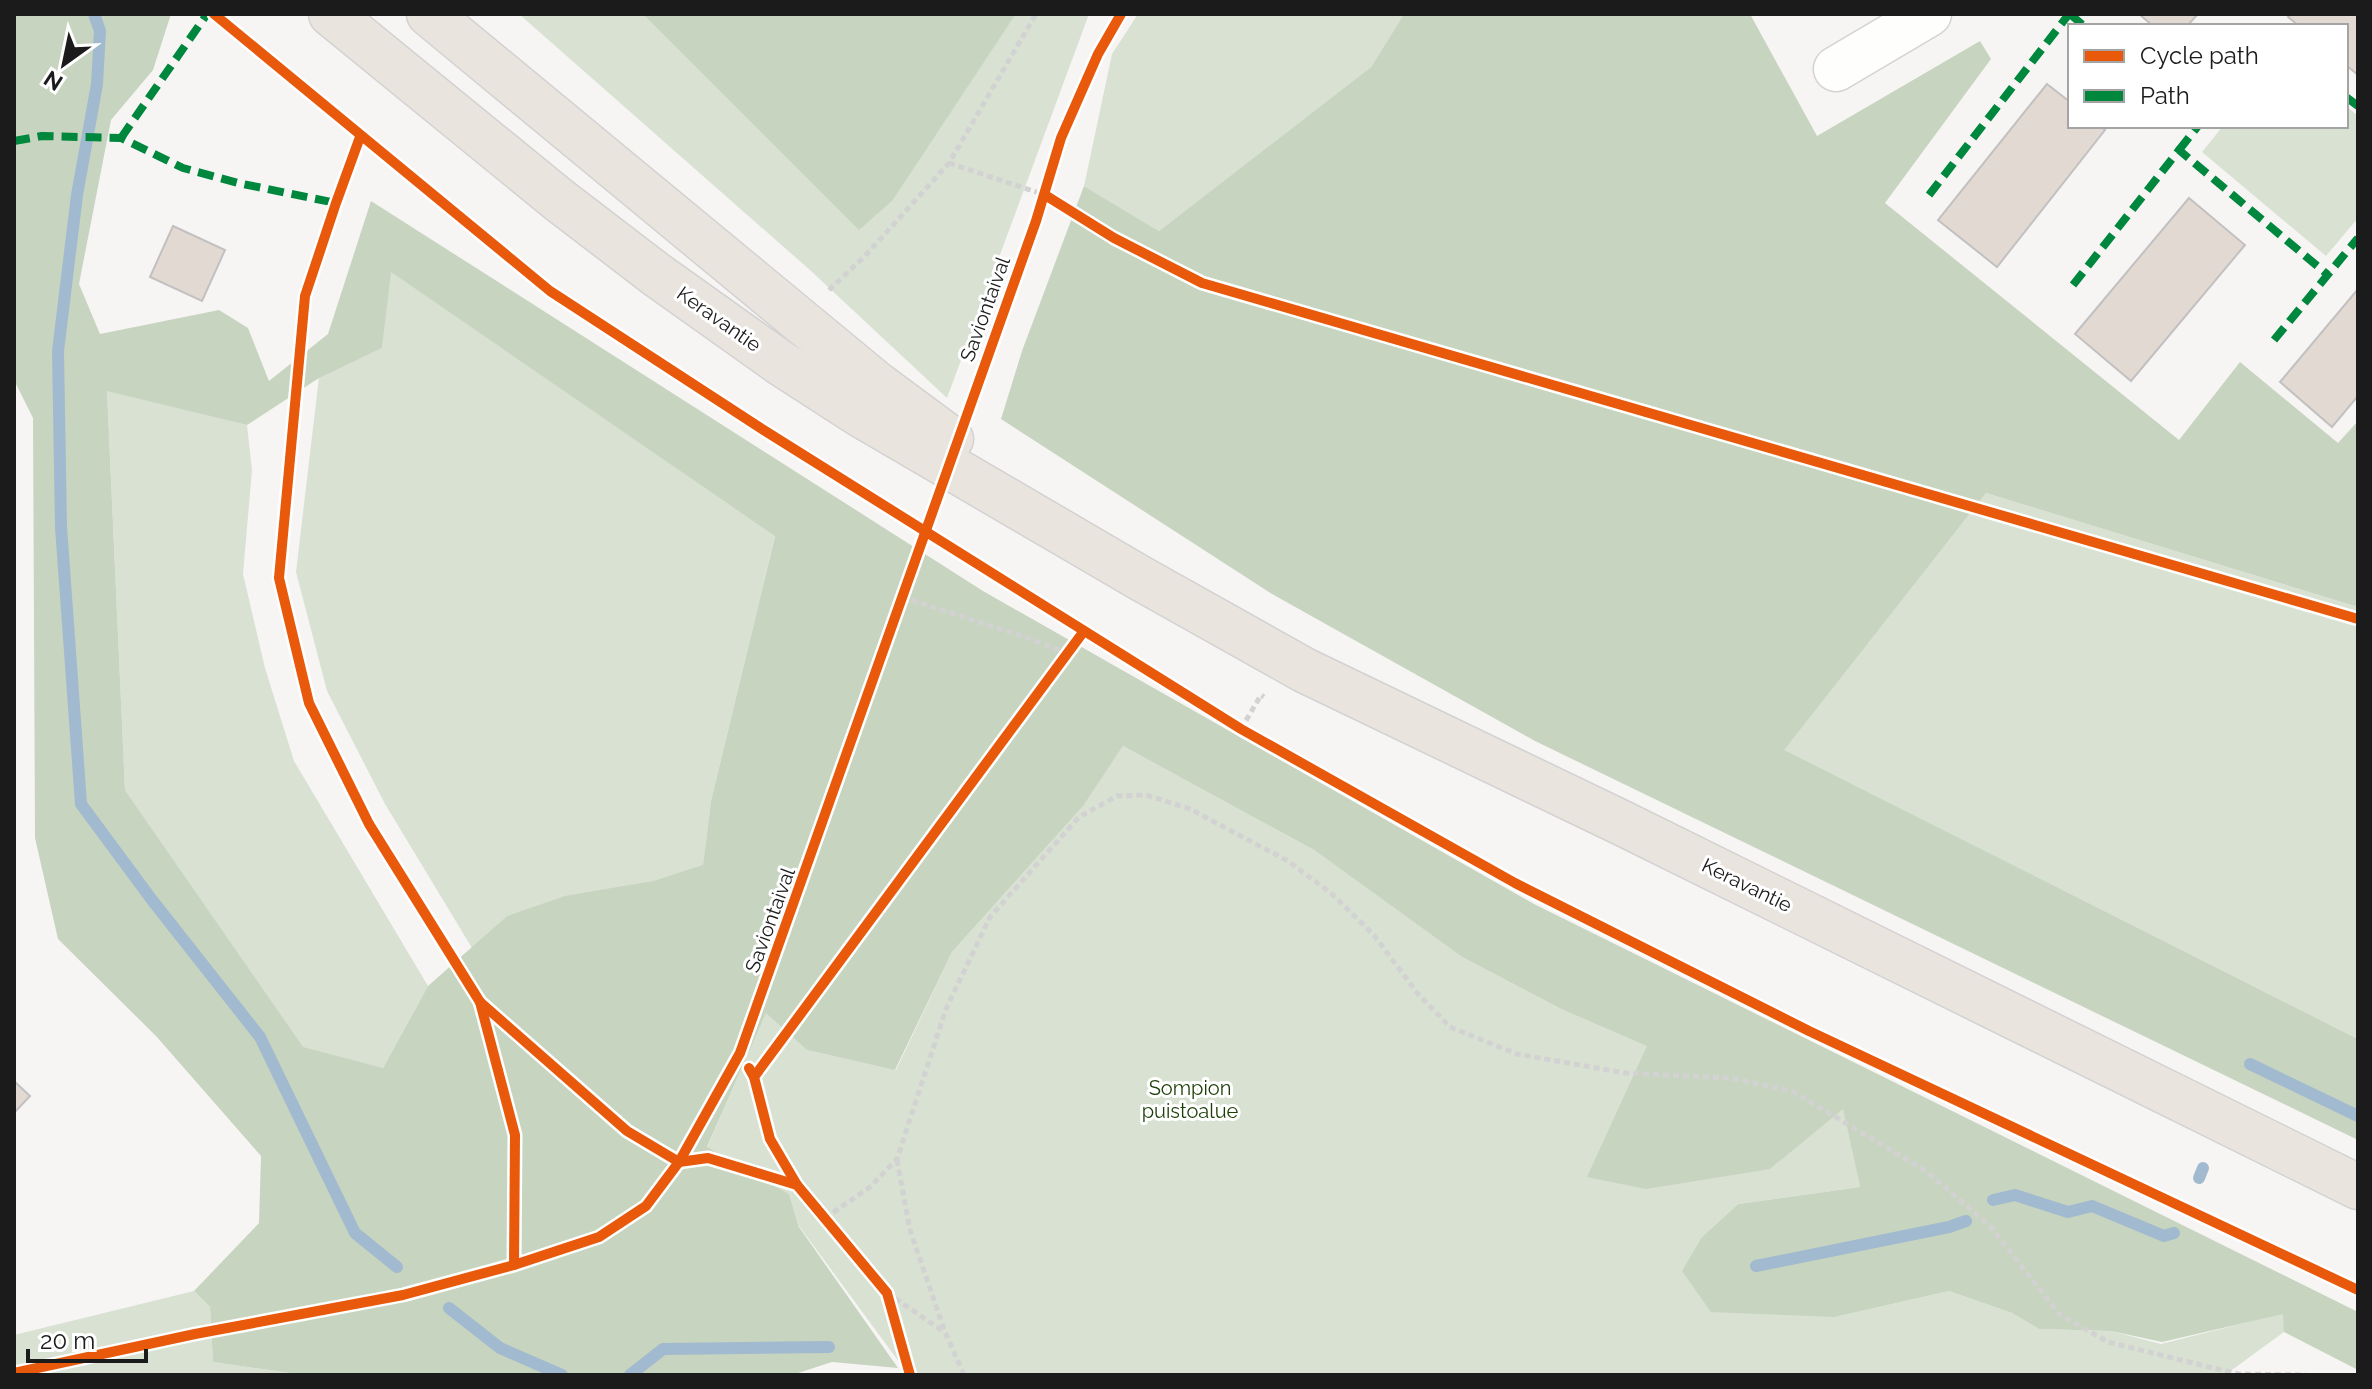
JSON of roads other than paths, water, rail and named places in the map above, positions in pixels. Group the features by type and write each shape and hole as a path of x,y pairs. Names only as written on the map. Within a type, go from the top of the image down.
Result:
{"main road":[{"name":"Keravantie","path":"331,14 559,200 782,364 861,415 1140,578 1304,670 1622,823 2358,1187"},
{"name":"Keravantie","path":"429,14 878,385 1140,578"}],"street":[{"path":"1836,69 1929,14"}],"waterway":[{"path":"94,14 100,31 97,84 77,195 58,351 61,527 81,804 260,1037 355,1233 397,1267"},
{"path":"2250,1064 2358,1116"},
{"path":"2199,1178 2203,1168"},
{"path":"1993,1200 2015,1195 2068,1212 2092,1206 2164,1236 2174,1233"},
{"path":"1756,1266 1966,1221"},
{"path":"449,1308 500,1348 562,1375"},
{"path":"630,1375 663,1349 829,1347"}],"park label":[{"name":"Sompion puistoalue","path":"1190,1100"}]}
